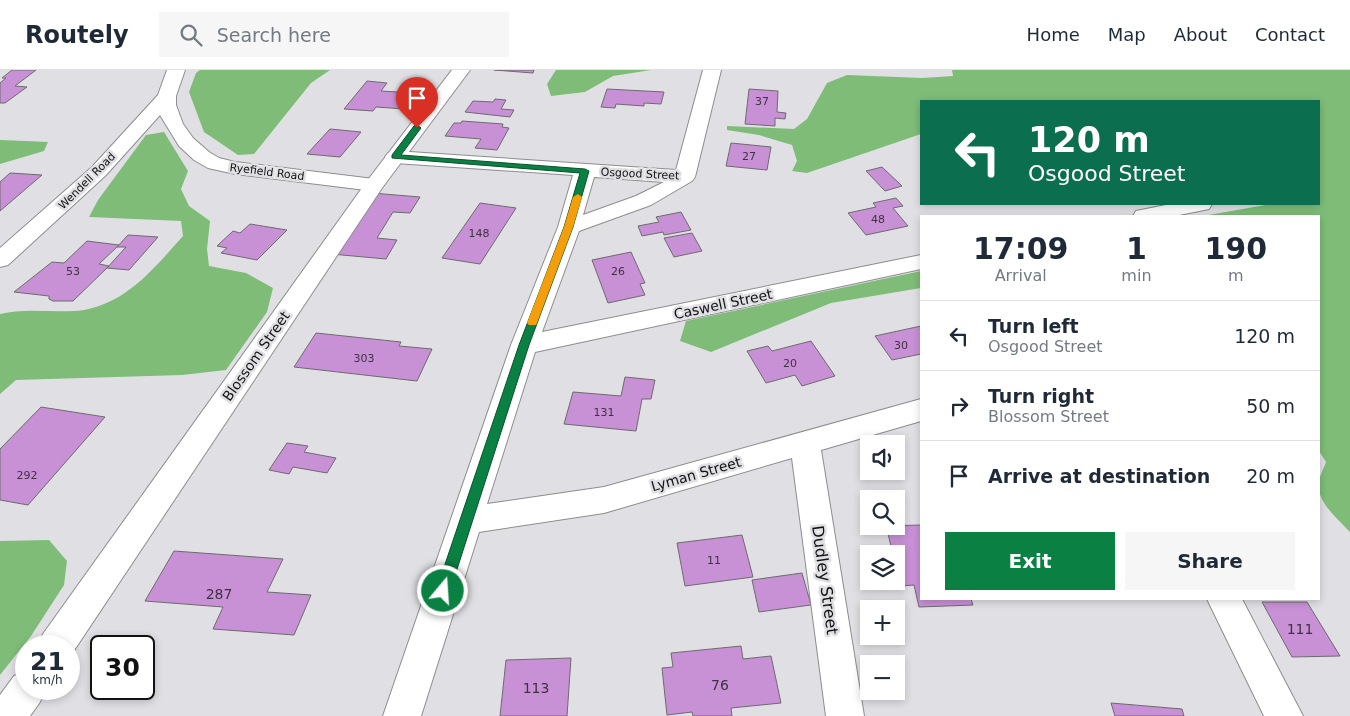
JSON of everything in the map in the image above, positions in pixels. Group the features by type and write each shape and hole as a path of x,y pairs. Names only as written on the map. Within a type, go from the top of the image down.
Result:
{"street":[{"name":"Ryefield Road","path":"176,70 167,96 168,115 195,152 213,163 235,168 374,185"},
{"name":"Blossom Street","path":"64,635 374,185 461,70"},
{"name":"Osgood Street","path":"395,157 685,177 712,70"},
{"name":"Wendell Road","path":"0,260 99,171 167,96"},
{"path":"402,716 524,345 569,227 585,171"},
{"path":"569,227 637,203 667,190 685,177"},
{"path":"1150,215 1197,205"},
{"name":"Caswell Street","path":"524,345 920,262"},
{"name":"Lyman Street","path":"466,520 604,500 920,410"},
{"name":"Dudley Street","path":"805,443 845,716"},
{"path":"1225,600 1284,716"},
{"path":"8,716 19,700"}],"green space":[{"path":"200,70 330,70 311,83 254,154 238,155 204,132 189,92 196,73"},
{"path":"556,70 651,70 613,76 585,92 551,96 547,84"},
{"path":"952,70 1350,70 1350,532 1320,496 1320,479 1326,462 1320,453 1320,215 1209,215 1265,205 1320,205 1320,100 920,100 920,134 807,173 792,171 797,161 792,145 759,135 727,130 727,126 794,129 807,119 827,83 847,75 922,78 953,76"},
{"path":"164,132 188,171 181,189 189,206 210,221 207,249 209,266 246,273 273,288 267,312 226,370 182,375 16,380 0,394 0,314 21,311 74,311 100,306 140,282 183,236 181,221 89,217 98,200 146,135"},
{"path":"0,140 48,142 44,151 0,164"},
{"path":"920,271 920,288 831,303 711,352 680,341 686,321"},
{"path":"49,540 67,561 64,585 32,635 15,635 15,656 0,675 0,541"}],"building":[{"path":"12,70 36,70 15,86 27,87 5,103 0,103 0,83 6,78 2,78"},
{"path":"494,70 534,70 533,73"},
{"path":"367,81 387,83 381,91 415,93 404,109 376,107 373,111 344,109"},
{"path":"607,89 664,92 661,104 644,103 644,106 616,104 615,108 601,107"},
{"path":"749,89 778,91 777,112 786,113 785,119 775,118 775,126 745,124"},
{"path":"495,99 506,100 501,109 514,110 510,117 465,112 473,101 493,102"},
{"path":"462,121 503,124 502,127 509,128 497,150 475,148 481,139 445,136 454,123 461,123"},
{"path":"330,129 361,132 340,157 307,154"},
{"path":"731,143 771,147 767,170 726,166"},
{"path":"882,167 902,186 885,191 866,171"},
{"path":"10,173 42,175 0,211 0,182"},
{"path":"372,193 420,197 410,213 393,212 377,238 397,240 386,259 331,254"},
{"path":"896,198 903,206 893,208 908,226 866,235 848,213 876,207 873,203"},
{"path":"480,203 516,208 480,264 442,258"},
{"path":"681,212 691,230 664,235 663,232 642,236 638,226 659,222 656,217"},
{"path":"250,224 287,230 257,260 221,253 227,248 217,246 233,231 240,233"},
{"path":"692,233 702,251 674,257 664,238"},
{"path":"128,235 158,237 129,270 107,268 126,247 117,247"},
{"path":"87,241 119,245 99,264 109,266 73,301 53,301 49,299 49,296 14,292 52,262 64,263"},
{"path":"631,252 645,283 640,284 645,295 608,303 592,260"},
{"path":"920,326 920,354 892,360 875,336"},
{"path":"316,333 401,342 399,346 432,349 417,381 294,367"},
{"path":"811,341 835,376 802,386 795,375 766,383 747,351 768,346 772,351"},
{"path":"625,377 655,380 651,399 642,399 636,431 564,424 573,392 621,396"},
{"path":"41,407 105,417 28,505 0,500 0,449"},
{"path":"287,443 308,446 304,452 336,458 327,473 293,467 289,474 269,470"},
{"path":"905,525 920,525 920,600 971,600 973,605 919,607 914,585 905,586 905,545 891,545 888,535 905,535"},
{"path":"742,535 753,577 685,586 677,543"},
{"path":"174,551 283,559 267,592 311,595 294,635 213,629 223,607 145,601"},
{"path":"802,573 811,605 759,612 752,580"},
{"path":"1262,602 1307,602 1340,656 1292,657"},
{"path":"741,646 743,659 771,656 781,703 731,708 732,716 693,716 692,712 667,715 662,668 673,667 671,653"},
{"path":"571,658 567,716 500,716 506,660"},
{"path":"1111,703 1182,709 1184,716 1115,716"}],"slow traffic":[{"path":"532,323 569,227 578,197"}],"route":[{"path":"417,128 395,157 585,171 569,227 524,345 443,591"}]}
